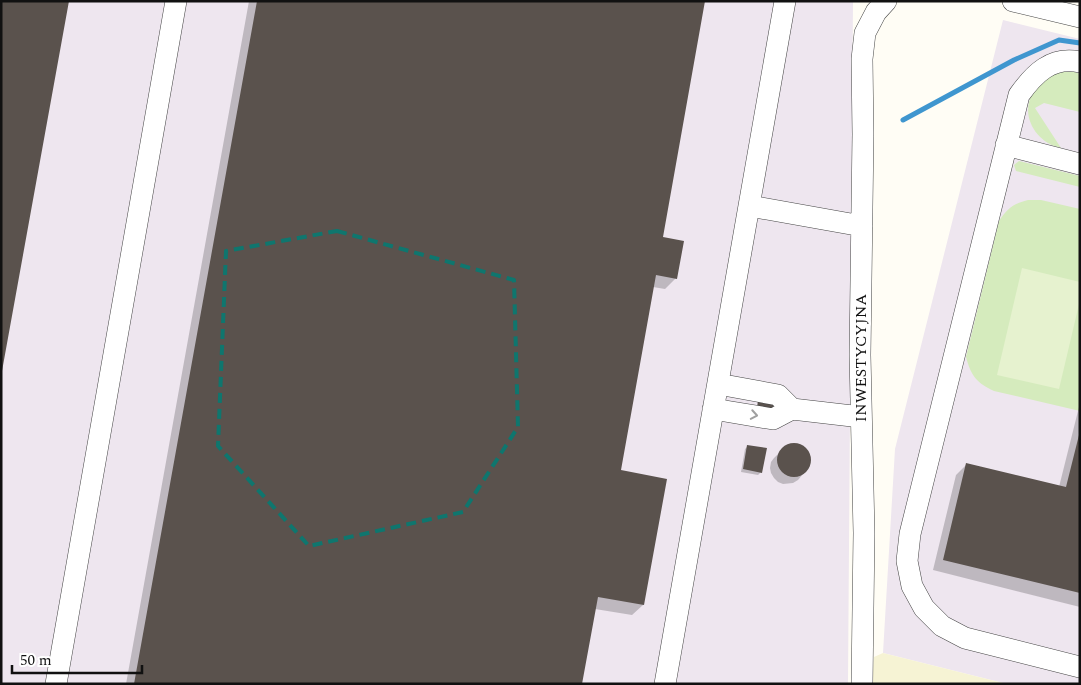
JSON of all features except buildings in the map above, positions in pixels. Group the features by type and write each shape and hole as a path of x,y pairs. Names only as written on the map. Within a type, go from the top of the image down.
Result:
{"street":[{"path":"56,684 176,1"},
{"path":"665,684 785,1"},
{"name":"INWESTYCYJNA","path":"862,684 864,533 860,355 862,59 865,33 876,12 886,1"},
{"path":"1013,1 1080,17"},
{"path":"1080,62 1058,62 1042,69 1029,81 1019,95 910,534 908,561 912,586 916,594 924,608 942,626 965,638 1080,667"},
{"path":"1006,145 1080,164"},
{"path":"750,206 862,226"},
{"path":"718,384 778,395 792,409"},
{"path":"714,409 773,419 792,409 862,417"}],"highlighted area":[{"path":"337,231 514,280 518,427 463,512 309,546 218,446 226,251"}],"shaded area":[{"path":"1,1 853,1 848,684 1,684"},
{"path":"1003,20 1080,39 1080,684 1007,684 883,653 895,449"},
{"path":"883,653 1007,684 872,684 874,657"}],"green space":[{"path":"1061,72 1080,74 1080,112 1044,103 1035,108 1061,148 1053,146 1040,137 1031,125 1028,110 1031,96 1037,87 1050,75"},
{"path":"1019,161 1080,176 1080,187 1016,171 1014,165"},
{"path":"1028,200 1041,200 1080,209 1080,411 994,391 983,385 976,378 970,369 966,357 999,221 1011,207"},
{"path":"1022,268 1080,282 1080,300 1059,389 997,375"}],"waterway":[{"path":"903,120 1014,60 1059,40 1080,43"}]}
